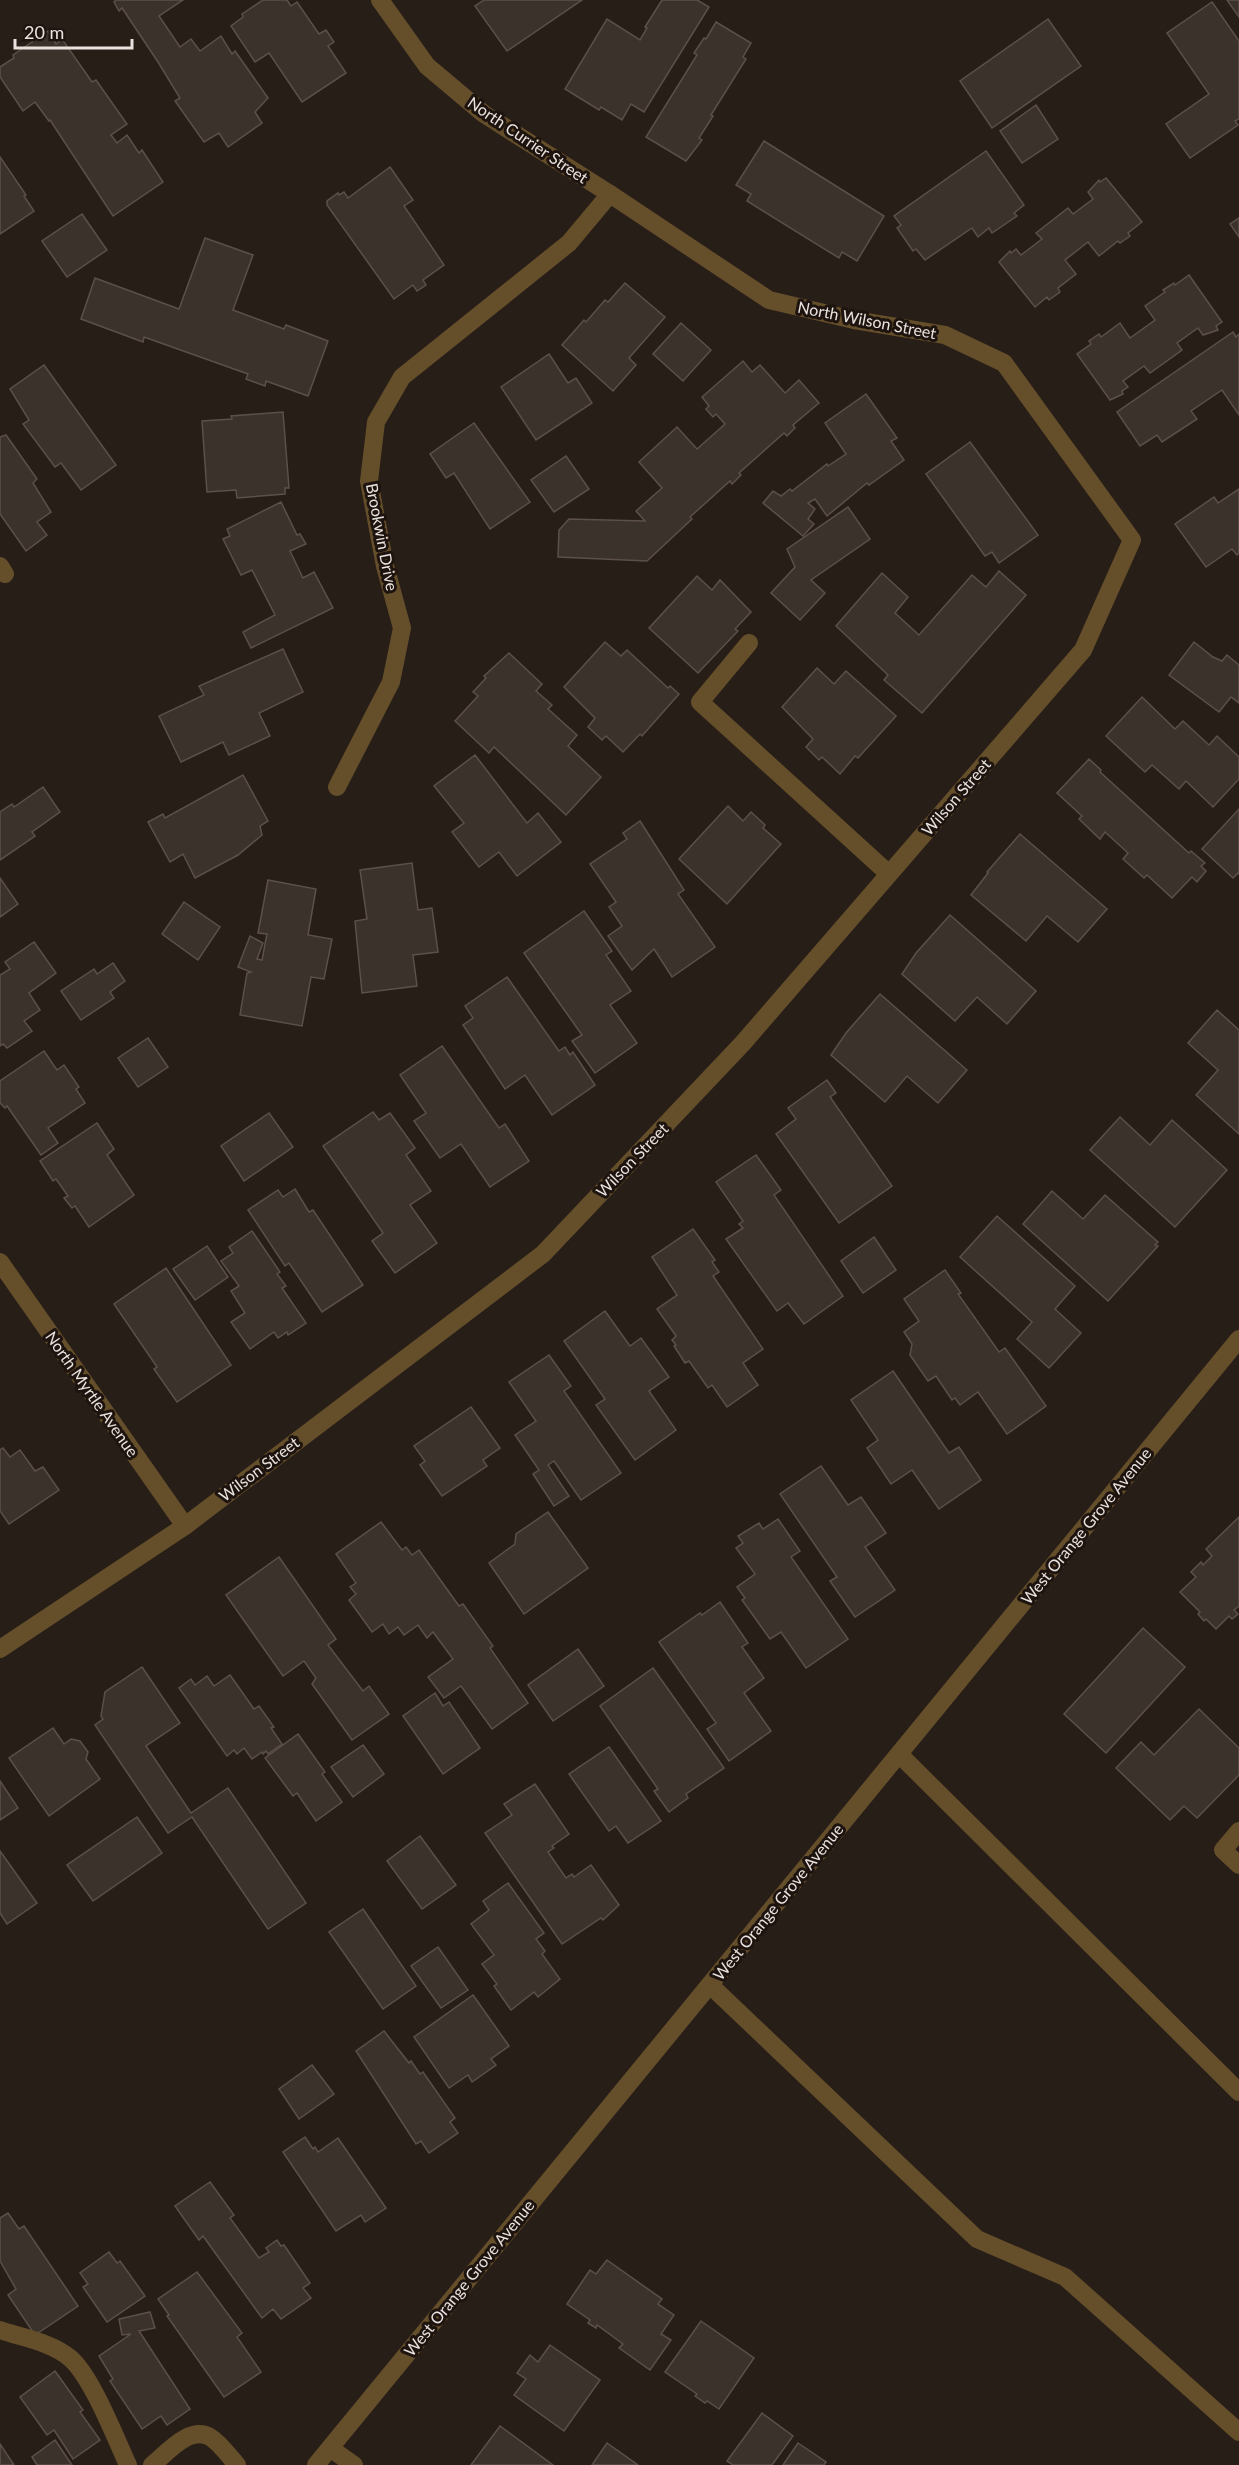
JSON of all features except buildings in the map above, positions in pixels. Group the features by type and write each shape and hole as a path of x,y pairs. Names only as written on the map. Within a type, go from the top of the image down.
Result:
{"street":[{"name":"North Currier Street","path":"380,0 427,66 484,114 610,194"},
{"name":"North Wilson Street","path":"610,194 769,300 854,320 945,335 1004,363 1132,540"},
{"name":"Brookwin Drive","path":"337,787 392,682 402,628 385,566 369,481 376,422 402,377 569,243 610,194"},
{"name":"Wilson Street","path":"0,1649 185,1526 543,1254 743,1043 1083,650 1132,540"},
{"path":"749,643 700,702 889,874"},
{"name":"North Myrtle Avenue","path":"0,1262 185,1526"},
{"name":"West Orange Grove Avenue","path":"316,2465 1239,1339"},
{"path":"899,1754 1239,2092"},
{"path":"1239,1831 1223,1850 1239,1865"},
{"path":"710,1985 977,2239 1065,2277 1239,2432"},
{"path":"0,2331 51,2346 71,2358 89,2386 128,2465"},
{"path":"152,2465 184,2438 194,2434 209,2437 237,2465"},
{"path":"330,2448 354,2465"}]}
